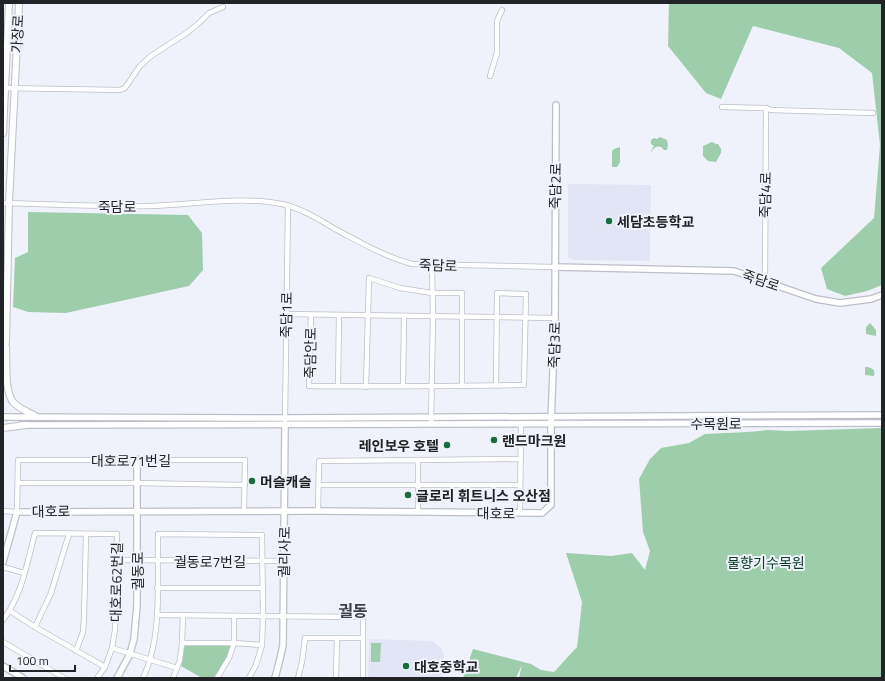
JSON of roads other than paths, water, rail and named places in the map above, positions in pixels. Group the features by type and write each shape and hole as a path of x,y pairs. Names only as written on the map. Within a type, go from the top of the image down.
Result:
{"main road":[{"name":"가장로","path":"3,133 9,3"},
{"name":"가장로","path":"3,352 6,342 6,203 19,4"},
{"path":"3,15 8,26"},
{"path":"6,342 7,384 10,395 13,402 37,417"},
{"path":"3,428 26,425"}],"street":[{"path":"4,88 120,90 125,88 140,66 151,56 198,24 209,13 223,7"},
{"path":"490,76 497,53 496,21 502,10"},
{"name":"죽담2로","path":"555,267 556,105"},
{"path":"722,106 766,108 771,110 873,113"},
{"name":"죽담4로","path":"765,281 766,108"},
{"name":"죽담로","path":"6,203 82,206 152,206 234,200 264,201 288,206 313,216 395,260 412,264 734,271 816,299 840,303 871,299 882,295"},
{"name":"죽담1로","path":"285,424 285,314 288,206"},
{"path":"431,424 433,316 432,265"},
{"name":"죽담3로","path":"551,423 555,318 555,267"},
{"path":"366,387 367,315 370,278 400,288 432,293 462,293 462,386"},
{"name":"죽담안로","path":"311,315 309,386 366,387 496,386 524,385 526,294 497,293 496,386"},
{"name":"죽담안로","path":"285,314 555,318"},
{"name":"죽담안로","path":"338,386 339,315"},
{"path":"403,386 404,316"},
{"name":"수목원로","path":"3,416 285,418 431,416 882,415"},
{"path":"520,513 521,423"},
{"name":"대호로","path":"3,562 17,512 136,510 285,512 318,510 542,513 551,505 551,423"},
{"name":"수목원로","path":"3,425 882,423"},
{"name":"궐리사로","path":"275,678 283,645 285,424"},
{"name":"궐동로","path":"117,678 130,654 134,639 137,605 137,459"},
{"name":"대호로71번길","path":"17,512 18,460 137,459 245,460 244,511"},
{"path":"418,460 418,512"},
{"path":"318,510 319,461 521,460"},
{"path":"18,483 245,485"},
{"path":"319,485 520,485"},
{"path":"3,511 17,512"},
{"name":"대호로62번길","path":"3,620 10,611 21,586 35,533 86,535 117,534 115,630 112,648 105,667 98,678"},
{"path":"35,627 51,593 69,534"},
{"path":"143,678 150,659 156,633 158,534 262,535 262,645 256,665 249,678"},
{"path":"76,651 83,632 86,535"},
{"name":"궐동로7번길","path":"116,560 284,561"},
{"path":"3,567 24,573"},
{"path":"157,588 263,588"},
{"path":"10,611 105,667"},
{"path":"157,615 363,617 363,678"},
{"path":"173,678 180,660 183,615"},
{"path":"217,678 229,658 234,643 234,616"},
{"path":"298,678 305,638 363,638"},
{"path":"336,678 337,638"},
{"path":"3,642 64,678"},
{"path":"182,643 234,643 262,645"},
{"path":"112,648 177,668"},
{"path":"3,666 23,678"}],"place":[{"name":"세담초등학교","path":"609,221"},
{"name":"랜드마크원","path":"494,440"},
{"name":"레인보우 호텔","path":"447,445"},
{"name":"머슬캐슬","path":"252,481"},
{"name":"글로리 휘트니스 오산점","path":"408,495"},
{"name":"대호중학교","path":"406,666"}],"district":[{"name":"궐동","path":"353,611"}],"park label":[{"name":"물향기수목원","path":"766,562"}]}
